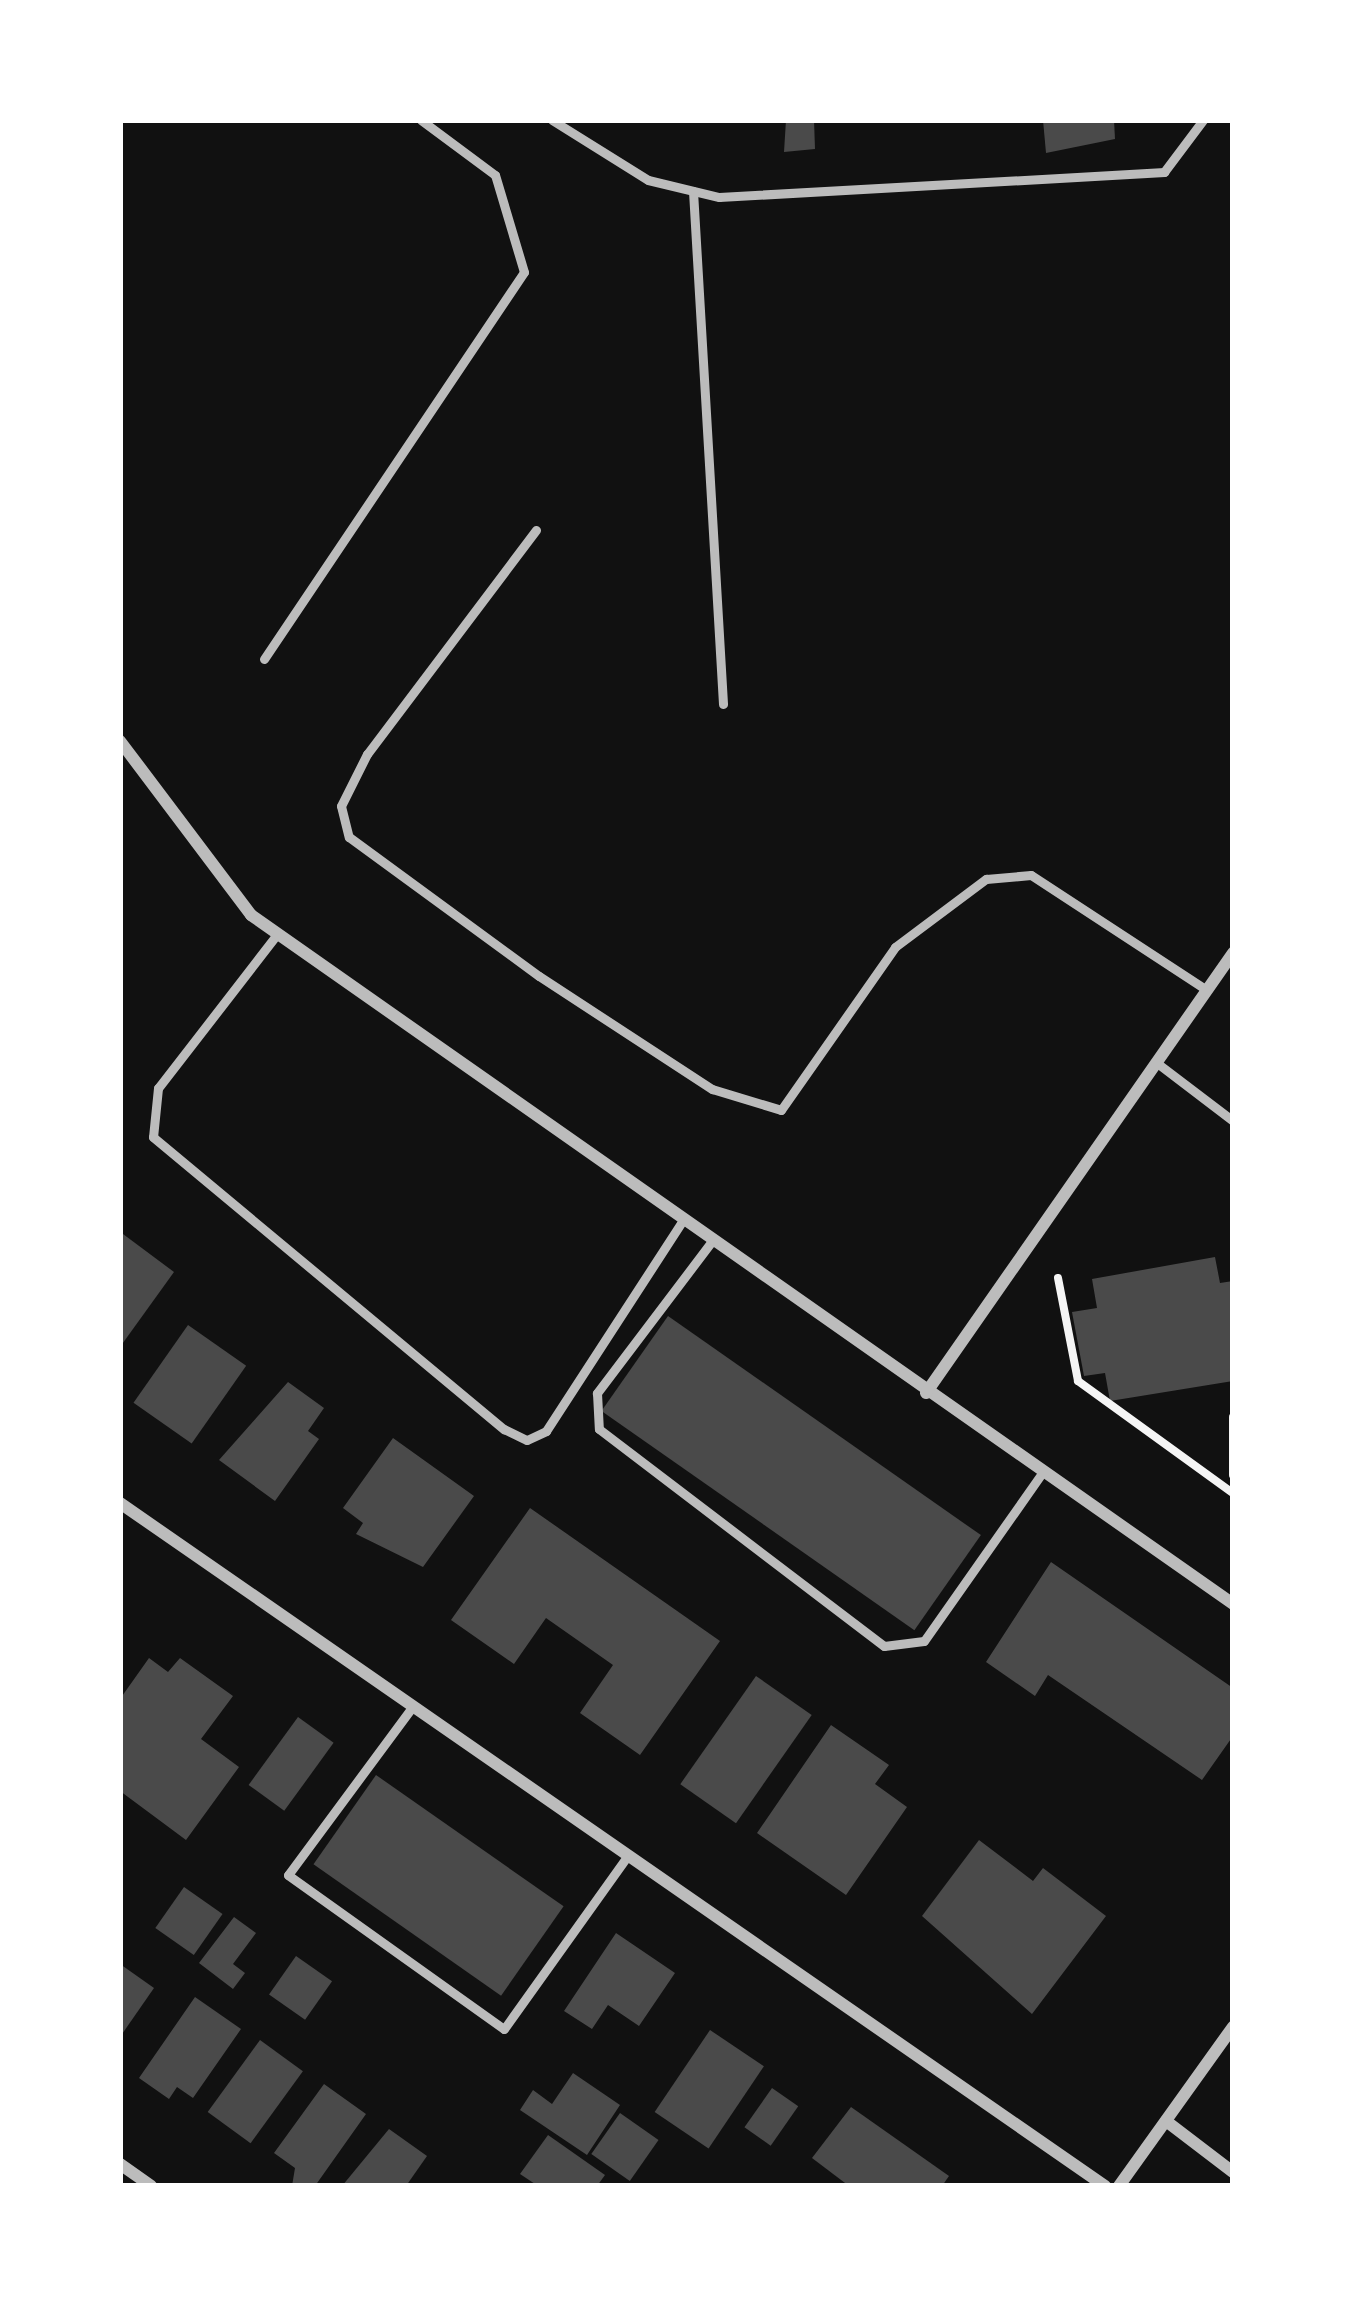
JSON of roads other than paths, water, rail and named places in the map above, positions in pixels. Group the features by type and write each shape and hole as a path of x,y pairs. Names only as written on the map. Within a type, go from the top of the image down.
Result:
{"street":[{"path":"120,741 251,915 926,1393 1233,1604"},
{"path":"926,1393 1233,953"},
{"path":"120,1503 1105,2186"},
{"path":"1119,2186 1233,2026"},
{"path":"1166,2121 1233,2172"},
{"path":"120,2164 151,2186"}],"lane":[{"path":"264,658 524,272 495,175 421,120"},
{"path":"552,120 648,180 693,191 1096,182 1164,172 1203,120"},
{"path":"693,191 723,704"},
{"path":"536,530 367,754 341,806 349,838 539,976 712,1089 781,1110 895,947 986,879 1030,874 1208,990"},
{"path":"278,933 158,1088 153,1137 504,1429 527,1440 546,1431 683,1220"},
{"path":"1156,1063 1233,1121"},
{"path":"712,1241 597,1393 598,1429 884,1646 924,1640 1042,1473"},
{"path":"413,1706 288,1875 504,2029 628,1855"}]}
